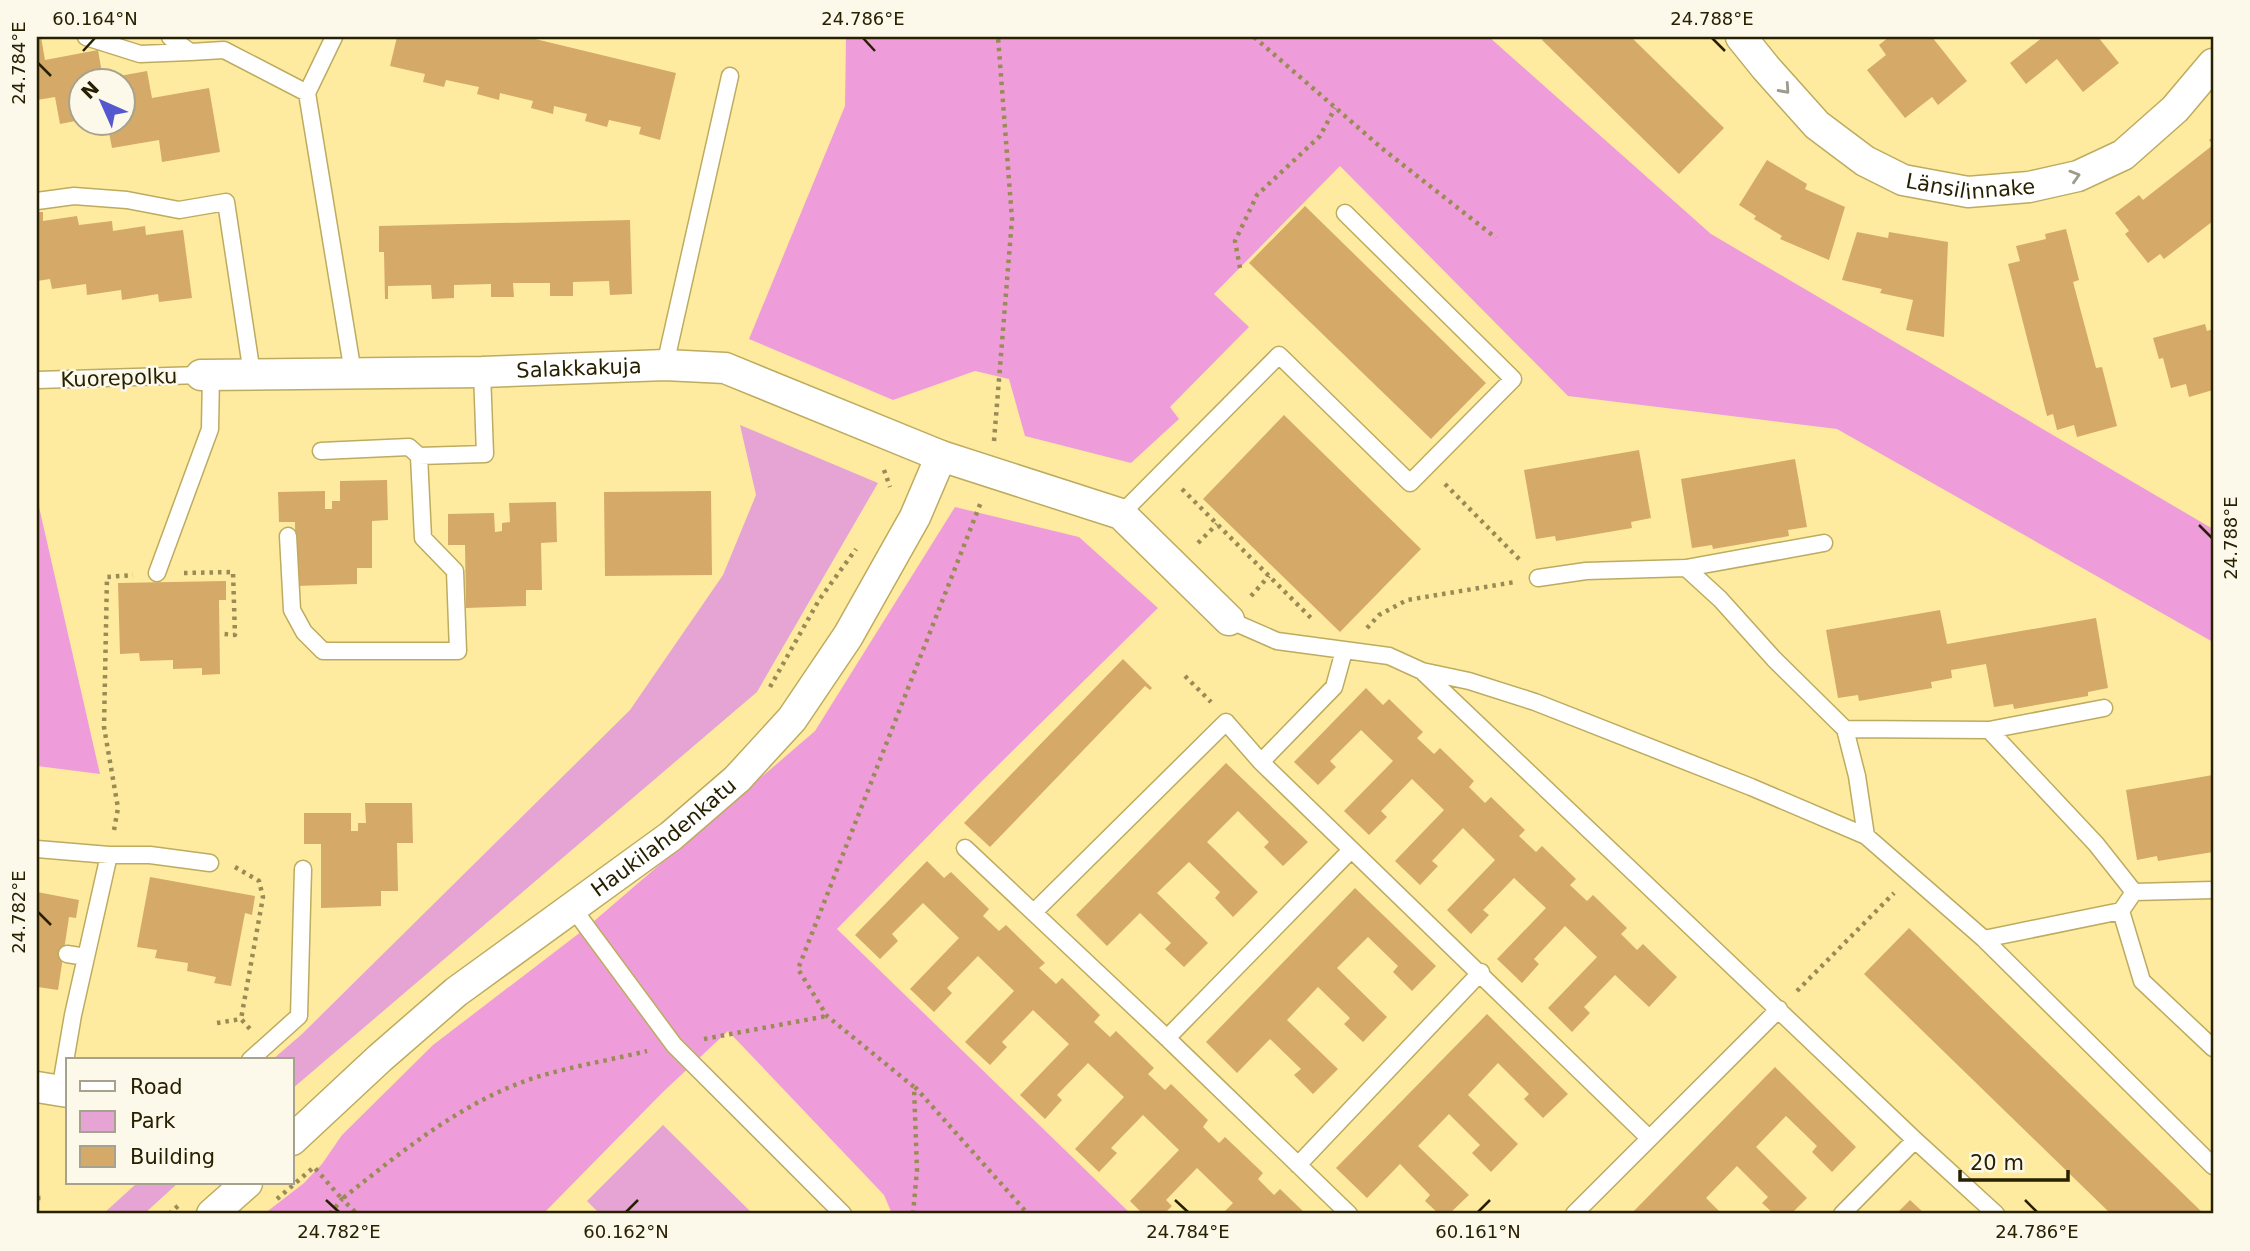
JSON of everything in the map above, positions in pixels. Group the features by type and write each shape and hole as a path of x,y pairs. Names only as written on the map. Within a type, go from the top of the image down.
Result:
{"street":[{"name":"Länsilinnake","path":"1741,37 1817,125 1865,161 1903,180 1968,191 2029,187 2078,176 2123,155 2175,109 2213,64"},
{"name":"Salakkakuja","path":"206,375 482,372 665,365 725,368 941,456 1121,514"},
{"name":"Haukilahdenkatu","path":"294,1138 456,992 671,836 737,779 792,719 848,636 915,517 941,456"},
{"path":"1121,514 1229,620"},
{"path":"212,1214 235,1187"}],"lane":[{"path":"86,37 140,54 224,50 307,93"},
{"path":"170,37 190,52"},
{"path":"334,37 307,93 353,373"},
{"path":"665,365 730,76"},
{"path":"37,201 74,196 127,200 179,210 226,202 252,374"},
{"path":"1121,514 1279,355 1410,484 1513,379 1345,213"},
{"path":"321,451 409,447 419,456 485,454 482,372"},
{"path":"157,573 210,429 206,375"},
{"name":"Kuorepolku","path":"37,380 206,375"},
{"path":"288,536 292,611 304,632 323,651 458,651 455,571 423,538 419,456"},
{"path":"1538,578 1586,571 1686,568 1824,543"},
{"path":"1686,568 1720,599 1774,659 1845,729 1857,775 1866,836"},
{"path":"1229,620 1277,641 1389,656 1422,671 1469,681 1535,702 1751,787 1866,836 1984,939 2213,1166"},
{"path":"1261,762 1334,687 1344,651"},
{"path":"1422,671 1996,1214"},
{"path":"1845,729 1989,730 2104,708"},
{"path":"1034,912 1226,722 1261,762 1481,972 1649,1138"},
{"path":"1989,730 2096,844 2134,892"},
{"path":"965,848 1349,1214"},
{"path":"37,849 109,855 150,855 210,863"},
{"path":"1167,1038 1351,850"},
{"path":"55,1090 109,855"},
{"path":"252,1058 299,1016 303,869"},
{"path":"2134,892 2213,890"},
{"path":"1984,939 2121,911 2134,892"},
{"path":"572,907 674,1045 843,1214"},
{"path":"2121,911 2142,981 2213,1048"},
{"path":"67,954 86,957"},
{"path":"1297,1165 1481,972"},
{"path":"1574,1214 1779,1009"},
{"path":"1842,1214 1915,1140"}],"path":[{"path":"994,439 1012,219 998,37"},
{"path":"1254,37 1335,108 1496,238"},
{"path":"1240,268 1235,240 1257,195 1320,136 1335,108"},
{"path":"1427,466 1538,578"},
{"path":"1174,495 1180,486 1344,651 1379,615 1407,600 1538,578"},
{"path":"984,495 798,969 827,1016 914,1087 1028,1214"},
{"path":"765,698 819,600 859,544"},
{"path":"184,573 233,572 236,635 224,634"},
{"path":"109,855 118,808 104,727 107,577 139,575"},
{"path":"1185,676 1214,705"},
{"path":"210,863 236,867 259,881 263,897 242,1019"},
{"path":"1779,1009 1910,877"},
{"path":"330,1214 342,1199 402,1152 474,1105 537,1077 674,1045 827,1016"},
{"path":"913,1214 917,1170 914,1087"},
{"path":"275,1202 314,1167 357,1214"}],"green space":[{"path":"740,425 878,483 757,692 294,1087 294,1058 274,1058 302,1034 630,710 723,575 756,495"},
{"path":"663,1125 753,1214 600,1214 587,1201"},
{"path":"136,1184 177,1184 144,1214 103,1214"}],"shaded area":[{"path":"846,37 1489,37 1711,234 2213,529 2213,642 1837,429 1568,396 1340,166 1214,294 1249,327 1170,407 1179,419 1131,463 1025,436 1009,379 975,371 893,400 749,339 845,106"},
{"path":"37,498 100,774 37,766"},
{"path":"955,507 1079,537 1158,608 982,781 837,929 1131,1214 892,1214 884,1195 728,1031 663,1092 543,1214 264,1214 304,1183 322,1164 342,1135 433,1045 586,928 815,731"}],"building":[{"path":"41,37 45,60 98,50 101,66 66,66 66,123 60,124 55,97 37,100 37,38"},
{"path":"397,37 527,37 676,73 660,140 639,134 641,127 609,120 607,127 585,121 587,114 554,106 553,114 531,108 533,101 500,93 499,100 477,94 479,87 446,80 444,87 423,82 425,74 390,66"},
{"path":"1545,37 1631,37 1724,128 1679,174 1542,40"},
{"path":"1889,37 1932,37 1967,81 1938,105 1932,97 1905,118 1867,70 1886,55 1879,45"},
{"path":"2043,37 2098,37 2119,63 2083,92 2057,59 2026,84 2010,63"},
{"path":"147,71 152,98 209,88 220,152 162,162 159,140 112,148 110,136 136,136 136,73"},
{"path":"2213,145 2213,221 2164,259 2160,254 2148,263 2125,234 2129,231 2115,213 2139,195 2143,200"},
{"path":"1767,160 1807,184 1805,189 1845,207 1829,260 1780,239 1782,236 1754,219 1756,216 1739,205"},
{"path":"1305,206 1486,383 1431,439 1249,263"},
{"path":"37,212 43,212 43,221 77,216 79,225 112,221 113,231 145,226 146,235 183,230 192,298 159,302 158,294 122,300 121,290 87,295 86,284 52,289 50,279 37,281"},
{"path":"630,220 632,294 610,295 609,281 573,282 573,296 550,296 550,283 513,283 514,297 491,297 491,284 454,285 454,298 432,299 431,285 388,286 388,299 385,299 384,252 379,252 379,226"},
{"path":"2066,229 2079,280 2073,282 2096,368 2102,367 2117,426 2077,437 2074,425 2057,430 2053,414 2047,416 2008,264 2020,261 2016,246 2046,239 2045,234"},
{"path":"1857,232 1888,238 1889,232 1948,242 1944,337 1906,330 1913,300 1880,293 1882,289 1842,280"},
{"path":"2205,324 2207,331 2213,329 2213,390 2189,397 2186,384 2171,388 2163,358 2159,359 2153,338"},
{"path":"1284,415 1421,549 1340,632 1203,499"},
{"path":"1639,450 1651,518 1631,522 1632,528 1556,541 1555,536 1536,539 1524,470"},
{"path":"1795,459 1807,527 1788,530 1789,536 1713,549 1712,545 1692,548 1681,479"},
{"path":"387,480 388,520 372,521 372,568 357,568 357,584 296,586 295,522 279,522 278,492 325,491 325,509 332,509 332,501 340,501 340,481"},
{"path":"711,491 712,575 605,576 604,492"},
{"path":"556,502 557,542 541,543 542,590 526,590 526,606 466,608 465,545 448,545 448,514 494,513 495,532 502,531 502,523 510,522 509,503"},
{"path":"226,581 226,600 219,600 220,674 202,675 202,668 173,669 173,660 140,661 139,653 120,654 118,583"},
{"path":"1940,610 1947,644 2096,618 2108,688 2088,692 2088,696 2014,709 2013,704 1994,707 1986,664 1951,670 1952,678 1931,682 1932,688 1859,701 1858,695 1838,698 1826,630"},
{"path":"1123,659 1152,688 1150,690 1145,686 990,847 964,823"},
{"path":"1366,688 1383,705 1389,699 1423,732 1417,738 1434,754 1440,748 1474,781 1469,787 1485,803 1491,797 1525,830 1519,836 1536,852 1542,846 1576,879 1570,885 1587,901 1593,895 1627,928 1621,934 1637,950 1643,944 1677,977 1649,1007 1615,975 1584,1007 1590,1013 1572,1032 1548,1008 1597,957 1565,926 1534,959 1539,964 1522,983 1497,959 1546,908 1514,878 1483,910 1489,915 1471,934 1447,910 1495,860 1463,828 1432,861 1438,866 1420,885 1395,861 1444,810 1412,779 1381,811 1387,817 1369,835 1344,811 1393,761 1361,730 1330,761 1336,767 1318,785 1294,762"},
{"path":"1226,763 1308,842 1283,866 1264,847 1269,842 1238,811 1207,842 1258,892 1233,917 1215,898 1220,892 1189,862 1157,893 1208,943 1184,967 1165,949 1171,943 1140,913 1107,946 1076,915"},
{"path":"2213,775 2213,852 2158,861 2157,856 2137,860 2126,790"},
{"path":"365,803 412,803 413,843 397,843 398,891 381,891 381,906 321,908 321,844 304,844 304,813 351,813 351,831 358,831 358,823 366,823"},
{"path":"927,861 944,878 951,872 989,909 983,916 999,931 1006,925 1045,963 1039,968 1056,984 1062,978 1100,1015 1094,1022 1110,1037 1116,1031 1154,1068 1148,1074 1165,1090 1171,1084 1208,1120 1203,1127 1219,1143 1225,1137 1263,1173 1258,1179 1274,1195 1280,1189 1306,1214 1222,1214 1233,1203 1197,1168 1166,1200 1172,1206 1164,1214 1143,1214 1130,1201 1179,1150 1143,1115 1111,1148 1117,1153 1099,1172 1075,1149 1124,1097 1088,1063 1057,1095 1062,1100 1045,1119 1020,1095 1069,1044 1033,1010 1002,1042 1007,1047 990,1065 965,1042 1014,991 978,956 947,988 952,993 934,1012 910,989 959,938 923,903 892,934 898,941 880,959 855,935"},
{"path":"150,877 255,896 252,915 245,913 231,986 214,983 216,977 187,971 188,963 155,958 157,950 137,947"},
{"path":"1355,888 1436,966 1412,991 1393,972 1398,966 1368,937 1337,968 1387,1017 1363,1042 1344,1024 1350,1018 1318,987 1287,1020 1338,1069 1313,1094 1294,1075 1301,1069 1270,1039 1237,1073 1206,1042"},
{"path":"37,892 79,900 76,918 69,917 58,990 38,987"},
{"path":"1909,928 2204,1214 2111,1214 1864,974"},
{"path":"1487,1014 1568,1094 1543,1118 1524,1099 1529,1094 1498,1063 1468,1095 1518,1144 1491,1172 1472,1153 1480,1145 1449,1114 1418,1146 1469,1195 1449,1214 1439,1214 1425,1201 1430,1195 1400,1164 1367,1198 1336,1168"},
{"path":"1775,1067 1856,1147 1832,1172 1812,1152 1817,1146 1786,1116 1756,1147 1807,1198 1791,1214 1774,1214 1762,1203 1768,1197 1737,1166 1706,1198 1722,1214 1631,1214"},
{"path":"1910,1200 1925,1214 1896,1214"}]}
